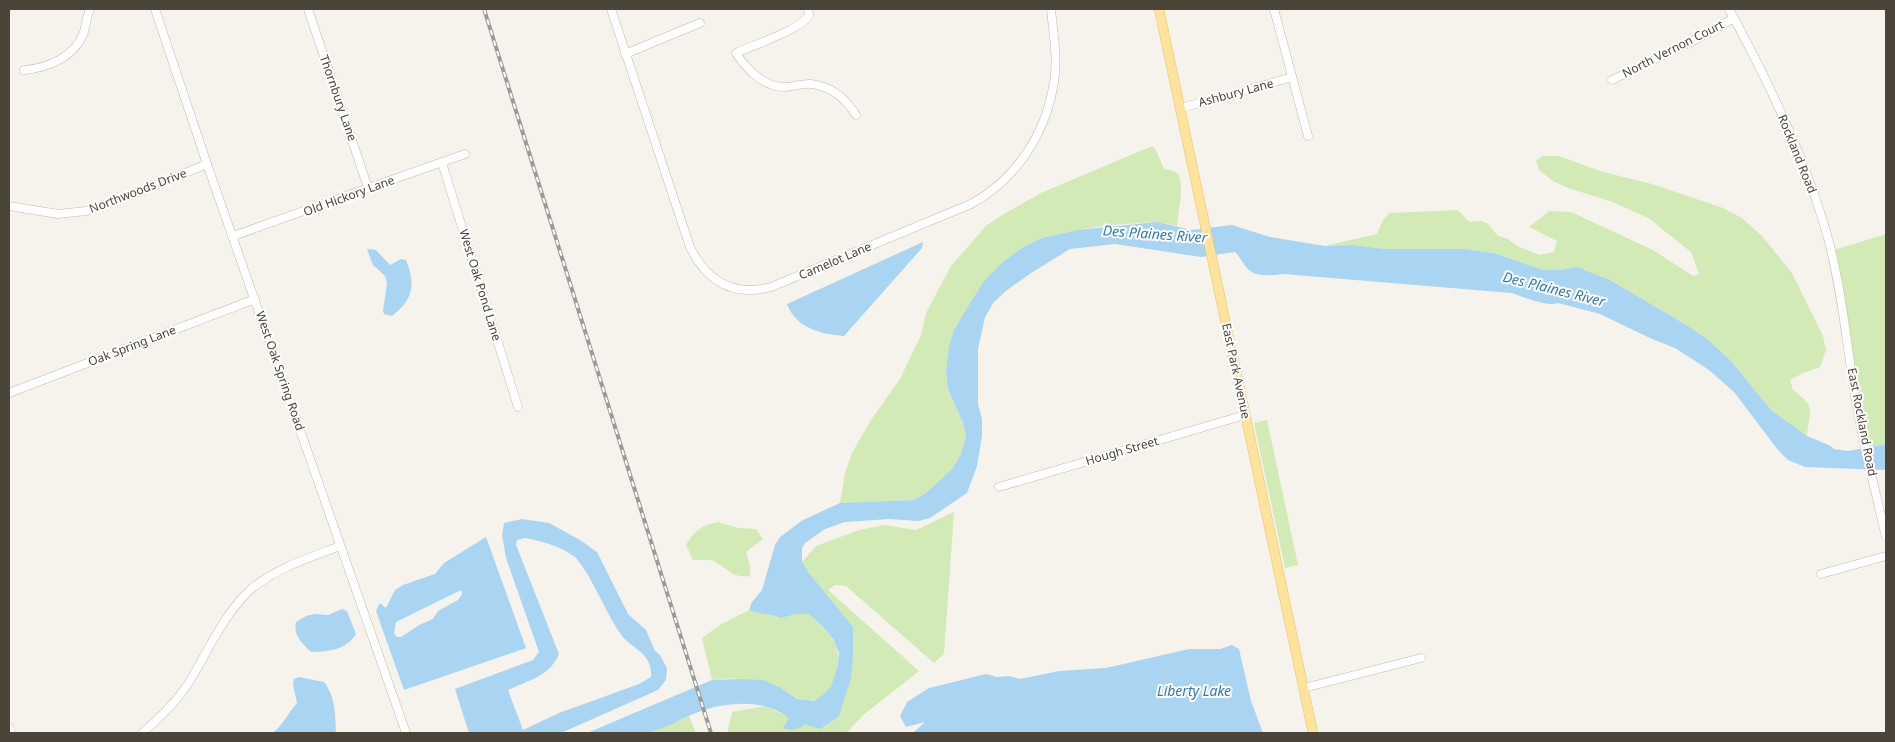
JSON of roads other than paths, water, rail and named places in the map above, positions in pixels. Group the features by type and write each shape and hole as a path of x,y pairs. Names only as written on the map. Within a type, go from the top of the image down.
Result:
{"main road":[{"name":"East Park Avenue","path":"1159,9 1313,733"}],"street":[{"path":"24,70 38,69 66,56 81,38 90,9"},
{"name":"West Oak Spring Road","path":"155,9 207,164 406,733"},
{"name":"Thornbury Lane","path":"308,9 368,188"},
{"name":"Camelot Lane","path":"611,9 690,248 696,260 702,270 731,288 760,290 771,288 971,204 983,198 1013,172 1038,136 1046,115 1054,80 1054,40 1051,9"},
{"path":"808,9 809,15 807,19 800,24 775,37 736,53 741,61 763,81 774,86 795,86 809,83 829,89 849,104 856,115"},
{"path":"1274,9 1308,136"},
{"name":"Rockland Road","path":"1729,9 1779,110 1811,186 1828,241 1843,306"},
{"name":"North Vernon Court","path":"1612,80 1693,41 1734,18"},
{"path":"625,54 700,23"},
{"name":"Ashbury Lane","path":"1180,108 1292,77"},
{"name":"Old Hickory Lane","path":"233,236 465,154"},
{"name":"West Oak Pond Lane","path":"442,163 518,407"},
{"name":"Northwoods Drive","path":"9,206 58,214 86,211 207,164"},
{"name":"Oak Spring Lane","path":"9,393 254,299"},
{"name":"East Rockland Road","path":"1843,306 1861,429 1886,537"},
{"name":"Hough Street","path":"999,487 1245,415"},
{"path":"142,733 167,708 191,679 197,666 227,619 248,591 284,568 340,546"},
{"path":"1821,574 1886,556"},
{"path":"1304,688 1421,658"},
{"path":"9,727 11,733"}],"water":[{"name":"Des Plaines River","path":"1157,222 1192,230 1232,225 1270,237 1325,246 1353,245 1384,249 1464,249 1494,253 1543,270 1577,267 1610,280 1707,339 1731,361 1771,410 1807,436 1834,449 1848,451 1886,444 1886,470 1805,467 1788,460 1778,450 1734,392 1709,370 1675,348 1600,314 1558,303 1541,303 1511,293 1284,274 1260,275 1251,272 1235,252 1201,257 1115,244 1070,249 1007,290 994,302 985,317 978,349 978,404 982,419 982,436 977,466 967,493 930,518 919,521 889,519 845,522 825,529 805,543 802,548 802,562 808,572 853,627 851,678 839,716 820,729 805,724 798,729 789,729 783,728 789,718 768,707 731,704 707,709 646,733 587,733 712,680 763,680 781,688 797,699 814,701 823,695 831,687 838,665 839,653 833,639 823,627 809,614 796,614 781,618 749,610 752,602 762,590 775,545 780,537 803,520 840,503 914,500 926,493 952,469 961,454 966,436 963,423 948,389 946,371 949,347 954,330 984,281 1003,262 1023,247 1042,238 1077,230"},
{"path":"923,242 922,248 844,336 826,334 810,328 796,319 787,304"},
{"path":"367,249 376,250 390,265 401,259 406,260 411,277 411,291 404,304 392,316 384,314 383,311 387,283 385,276 373,265"},
{"path":"522,519 549,523 597,552 628,614 646,630 655,651 660,655 667,668 666,680 658,690 561,733 469,733 455,689 533,660 539,652 506,558 502,535 504,523","holes":["525,538 557,547 576,558 589,577 622,636 646,658 651,669 651,677 639,684 559,713 523,730 508,690 544,673 555,662 559,654 516,545 517,540"]},
{"path":"486,537 526,648 404,690 376,611 380,603 386,608 395,590 403,585 435,574 444,563","holes":["461,590 462,594 458,600 438,611 433,619 419,625 401,637 397,637 394,633 396,622"]},
{"path":"342,609 347,611 356,634 352,640 336,649 311,652 297,635 296,622 306,616 315,614 328,615"},
{"name":"Liberty Lake","path":"1232,645 1239,649 1251,701 1263,733 913,733 925,722 906,727 900,716 907,702 929,688 986,674 1020,679 1059,671 1106,668 1189,649 1220,649"},
{"path":"299,677 324,682 328,688 333,700 336,733 273,733 297,703 293,685 294,679"}],"railway":[{"path":"484,9 711,733"}]}
